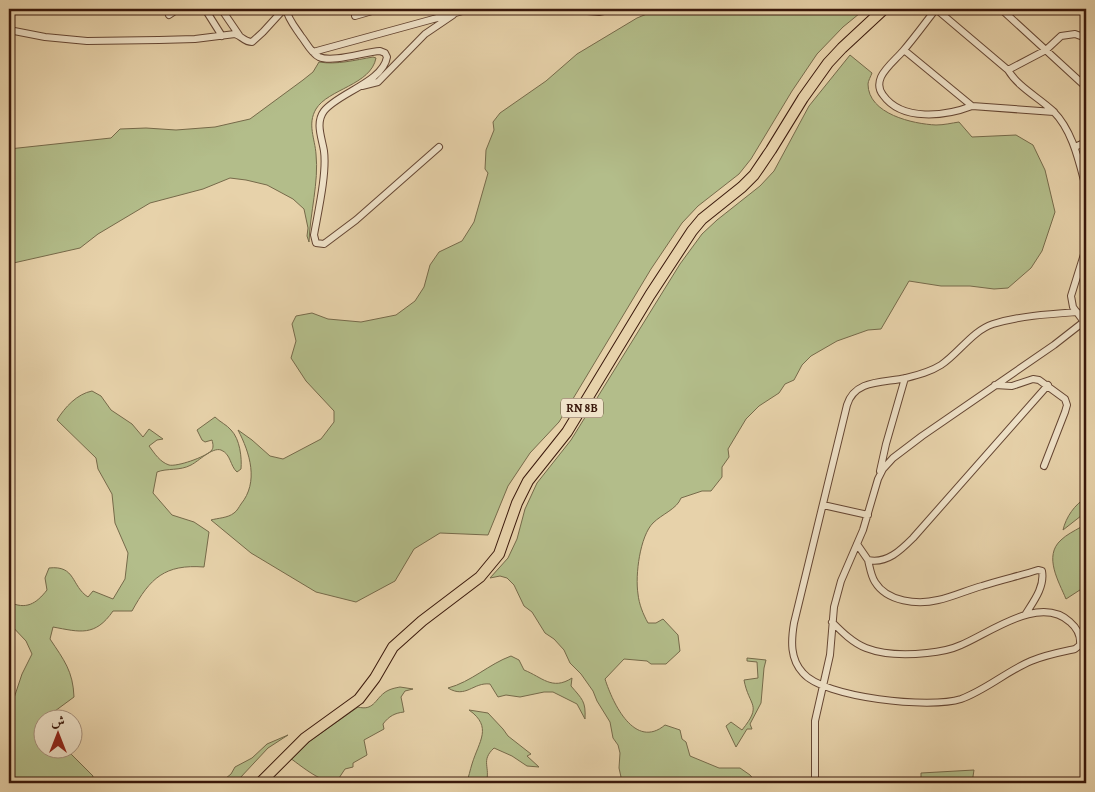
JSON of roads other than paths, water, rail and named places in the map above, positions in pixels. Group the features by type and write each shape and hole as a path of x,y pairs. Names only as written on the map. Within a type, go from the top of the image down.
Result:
{"main road":[{"name":"RN 8B","path":"260,783 305,738 359,699 375,678 393,647 422,621 480,577 495,560 502,549 517,503 528,480 540,462 567,432 650,295 692,231 702,219 754,175 803,98 828,63 884,9"}],"street":[{"path":"169,15 178,9"},
{"path":"205,9 222,36"},
{"path":"224,13 244,40 252,42 285,9 289,18 313,52 318,56 326,58 376,51 385,53 387,59 385,64 372,78 329,106 321,118 320,137 324,152 314,235 316,243 324,244 356,220 439,147"},
{"path":"355,16 379,9"},
{"path":"313,52 470,9"},
{"path":"564,9 599,12 613,9"},
{"path":"1054,112 972,106 948,114 926,114 901,109 886,99 880,91 880,78 936,9 1008,70 1012,78 1054,112 1075,147 1086,188"},
{"path":"1001,9 1070,70 1086,87"},
{"path":"361,86 378,82 425,34 457,12"},
{"path":"9,24 12,31 45,37 86,41 159,40 240,35"},
{"path":"1008,70 1046,50 1061,36 1075,34 1086,38"},
{"path":"904,50 972,106"},
{"path":"1075,147 1086,142"},
{"path":"878,479 883,469 893,458 1054,345 1085,321 1076,312 1071,302 1072,292 1080,272 1086,248"},
{"path":"832,622 852,640 866,648 886,653 926,653 959,646 1002,623 1024,615 1051,611 1064,616 1075,626 1079,634 1080,645 1030,661 961,698 947,702 930,703 874,698 823,687 803,673 794,658 791,640 848,401 854,392 881,381 926,373 944,363 985,327 1013,320 1076,312"},
{"path":"815,783 815,721 830,655 834,606 841,581 868,515 905,378"},
{"path":"994,386 1012,386 1034,379 1040,380 1062,396 1067,405 1044,466"},
{"path":"868,560 877,562 884,560 903,548 1048,385"},
{"path":"823,504 868,515"},
{"path":"857,544 868,560 876,584 884,592 903,600 937,601 1005,579 1038,570 1042,571 1039,592 1024,615"}]}
